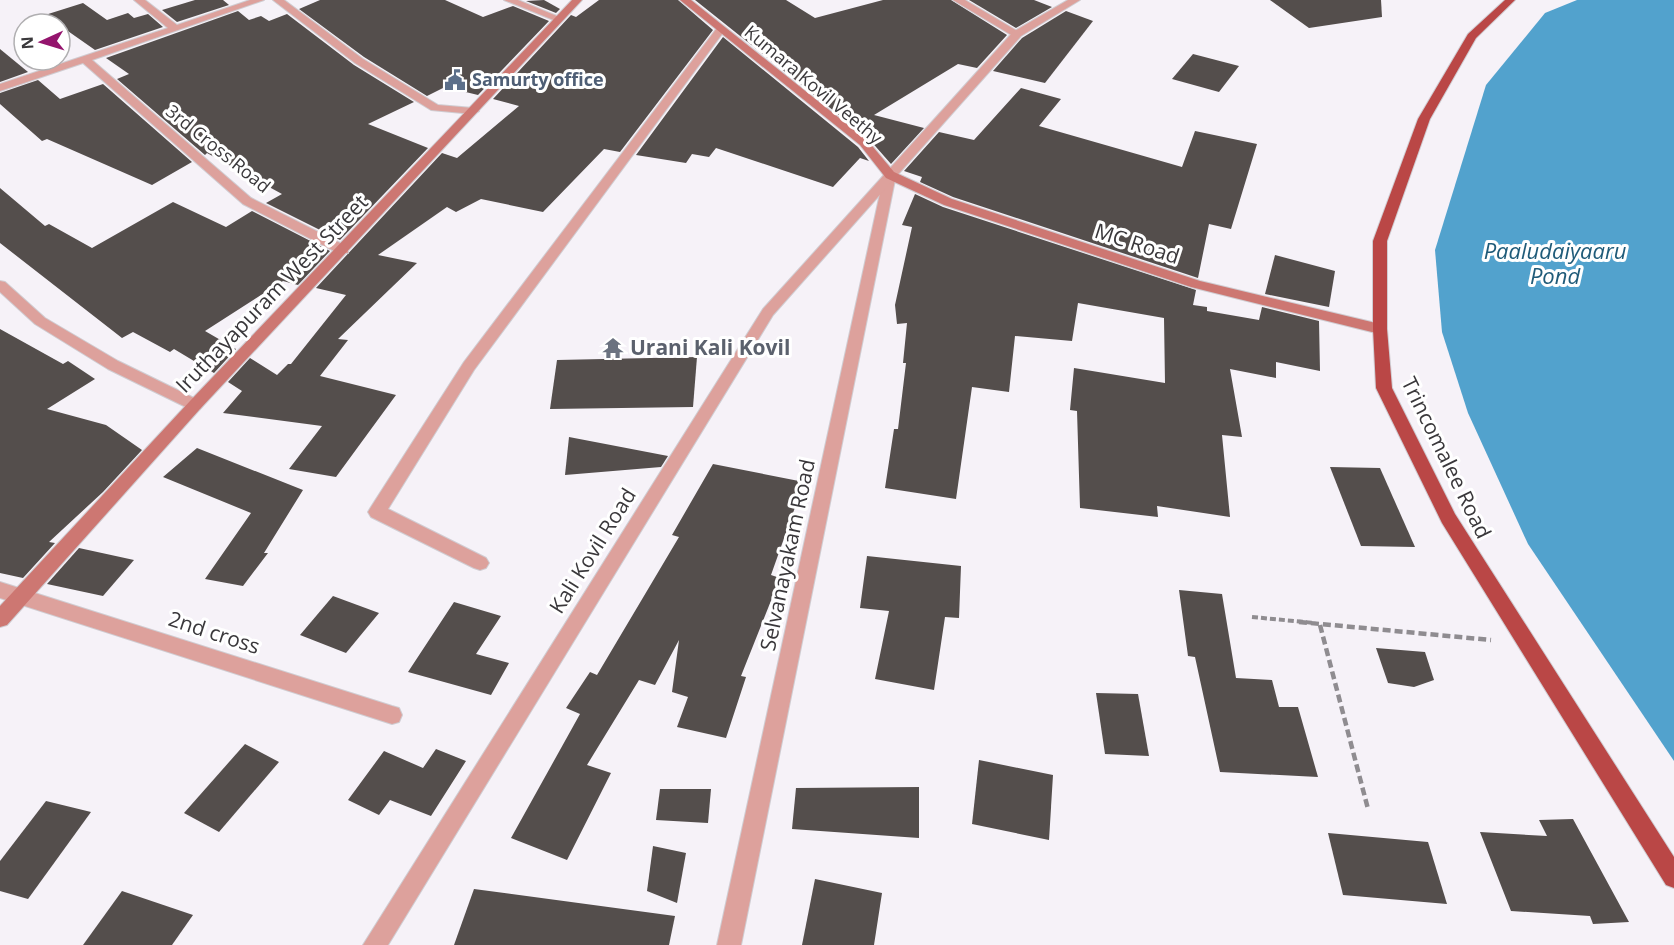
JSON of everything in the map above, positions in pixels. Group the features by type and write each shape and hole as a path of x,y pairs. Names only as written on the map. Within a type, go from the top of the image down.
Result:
{"highway":[{"name":"Trincomalee Road","path":"1510,0 1472,36 1424,119 1380,241 1380,328 1384,387 1448,518 1524,643 1674,877"}],"main road":[{"name":"Iruthayapuram West Street","path":"0,619 195,405 577,0"},
{"name":"Kumara Kovil Veethy","path":"685,0 864,143 890,175"},
{"name":"MC Road","path":"890,175 948,202 1196,285 1380,328"}],"street":[{"path":"138,0 175,28"},
{"path":"0,88 259,0"},
{"path":"278,0 359,61 435,108 473,111"},
{"path":"509,0 559,19"},
{"path":"958,0 1017,34"},
{"path":"890,175 1017,34 1075,0"},
{"path":"480,563 377,512 469,366 720,30"},
{"name":"3rd Cross Road","path":"83,58 247,201 343,250"},
{"name":"Kali Kovil Road","path":"375,945 768,312 890,175"},
{"name":"Selvanayakam Road","path":"729,945 890,175"},
{"path":"0,285 40,321 113,365 195,405"},
{"name":"2nd cross","path":"0,590 392,715"}],"path":[{"path":"1252,617 1524,643"},
{"path":"1320,625 1368,809"}],"water":[{"name":"Paaludaiyaaru Pond","path":"1577,0 1674,0 1674,761 1528,544 1468,413 1442,332 1435,250 1486,85 1545,13"}],"building":[{"path":"195,0 223,0 229,5 177,22 162,10"},
{"path":"320,0 445,0 483,17 513,6 549,21 478,95 445,87 427,96 364,57 299,9"},
{"path":"544,0 560,9 556,13 526,1"},
{"path":"599,0 678,0 713,30 620,152 604,149 543,212 481,199 456,212 447,207 378,255 417,263 338,339 348,340 320,376 396,395 336,477 289,469 322,426 223,413 242,391 228,382 250,358 277,375 288,364 291,364 346,295 316,288 442,153 457,158 519,106 493,99 571,15 576,17"},
{"path":"695,0 786,0 815,18 883,0 951,0 1007,35 977,68 958,64 874,115 924,128 891,164 869,139"},
{"path":"969,0 1034,0 1052,7 1016,28"},
{"path":"1270,0 1381,0 1382,17 1309,28"},
{"path":"83,3 107,20 128,13 134,18 148,14 163,27 95,50 72,34 72,12 54,12"},
{"path":"238,11 249,20 261,16 269,21 287,14 354,65 414,102 368,124 428,148 340,240 266,203 282,194 207,153 205,155 117,79 129,74 106,58"},
{"path":"1066,11 1093,21 1045,83 993,71 1022,38"},
{"path":"723,37 858,147 869,161 860,158 833,187 716,148 709,157 692,154 686,163 636,155"},
{"path":"0,49 12,59 12,72 28,72 0,82"},
{"path":"1193,54 1239,66 1219,92 1172,79"},
{"path":"38,80 60,99 103,84 192,162 152,185 47,139 42,141 0,104 0,93"},
{"path":"1021,88 1061,99 1039,126 1182,167 1195,131 1257,144 1231,229 1209,224 1198,278 953,197 920,182 922,177 904,171 939,132 974,140"},
{"path":"0,188 45,226 49,224 92,248 173,202 226,227 252,211 330,251 298,285 283,281 205,331 236,349 214,373 174,349 170,352 133,332 122,338 0,243"},
{"path":"915,194 943,207 1196,290 1193,305 1207,307 1207,311 1259,320 1262,307 1319,321 1320,371 1276,362 1276,378 1230,369 1242,437 1222,435 1230,517 1157,506 1158,517 1080,508 1077,411 1070,410 1074,368 1165,383 1164,318 1078,303 1072,341 1015,336 1009,392 972,387 956,499 885,488 894,429 898,429 906,363 903,363 907,323 897,324 895,305 912,227 902,225"},
{"path":"1275,255 1335,271 1329,307 1265,294"},
{"path":"0,329 63,364 68,361 95,379 47,409 106,425 142,450 103,492 49,542 55,543 23,578 0,573"},
{"path":"697,357 693,407 550,409 557,360"},
{"path":"569,437 668,456 661,467 565,475"},
{"path":"197,448 303,490 264,553 268,553 243,586 205,579 251,513 163,477"},
{"path":"713,464 804,482 771,575 780,578 741,676 746,677 726,738 677,727 688,697 672,692 679,640 655,685 639,680 587,765 611,773 567,860 511,838 580,714 566,708 590,672 597,675 679,537 672,535"},
{"path":"1330,467 1380,468 1415,547 1361,546"},
{"path":"79,548 134,560 103,596 47,584"},
{"path":"867,556 961,566 959,618 945,617 934,690 875,679 889,611 860,608"},
{"path":"1179,590 1222,594 1236,678 1272,680 1279,707 1298,707 1318,777 1220,772 1195,657 1188,656"},
{"path":"333,596 379,613 346,653 300,635"},
{"path":"454,602 501,616 476,654 509,663 491,695 408,672"},
{"path":"1376,648 1425,652 1434,680 1414,687 1388,683"},
{"path":"1096,693 1138,694 1149,756 1105,754"},
{"path":"245,744 279,762 219,832 184,813"},
{"path":"436,749 466,761 431,816 390,800 379,815 348,800 384,751 423,768"},
{"path":"979,760 1053,775 1049,840 972,824"},
{"path":"919,787 919,838 792,829 796,788"},
{"path":"660,789 711,789 708,823 656,820"},
{"path":"46,801 91,812 28,899 0,891 0,861"},
{"path":"1573,819 1629,922 1593,924 1590,916 1511,911 1480,832 1547,836 1539,820"},
{"path":"1328,833 1428,842 1447,904 1343,895"},
{"path":"653,846 686,853 677,903 647,891"},
{"path":"815,879 882,893 874,945 802,945"},
{"path":"474,889 675,916 669,945 454,945"},
{"path":"122,891 193,915 172,945 83,945"}],"place":[{"name":"Samurty office","path":"455,80"},
{"name":"Urani Kali Kovil","path":"613,348"}]}
